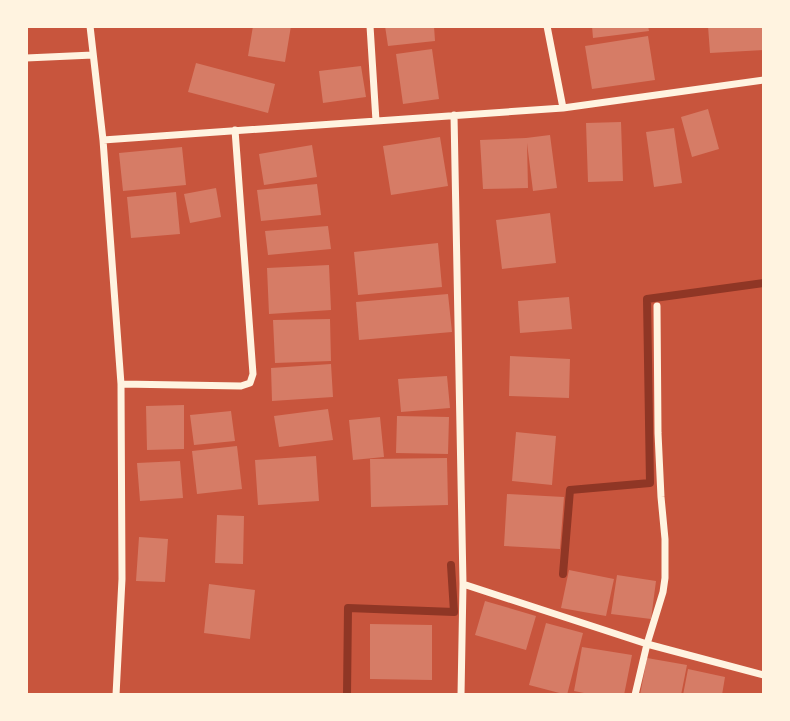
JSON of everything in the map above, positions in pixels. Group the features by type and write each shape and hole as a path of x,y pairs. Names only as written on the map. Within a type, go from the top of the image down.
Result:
{"street":[{"path":"90,26 103,139 121,384 122,579 116,695"},
{"path":"370,26 376,121"},
{"path":"547,26 563,108"},
{"path":"26,58 93,55"},
{"path":"103,139 563,108 764,80"},
{"path":"454,116 463,584 461,695"},
{"path":"121,384 241,386 250,383 253,373 235,130"},
{"path":"635,695 663,592 666,564 658,433 657,306"},
{"path":"463,584 647,643 764,675"}],"building":[{"path":"253,26 291,26 285,62 248,56"},
{"path":"385,26 434,26 435,41 388,46"},
{"path":"592,26 648,26 649,31 593,38"},
{"path":"708,26 764,26 764,50 710,53"},
{"path":"648,36 655,80 592,89 585,46"},
{"path":"432,49 439,99 403,104 396,54"},
{"path":"196,63 275,84 268,113 188,92"},
{"path":"361,66 366,97 323,103 319,71"},
{"path":"708,109 719,149 692,157 681,117"},
{"path":"621,122 623,181 588,182 586,123"},
{"path":"674,128 682,183 654,187 646,132"},
{"path":"550,135 557,188 533,191 527,143 528,188 483,189 480,140"},
{"path":"440,137 448,186 391,195 383,146"},
{"path":"312,145 317,177 264,185 259,154"},
{"path":"182,147 186,185 123,191 119,153"},
{"path":"317,184 321,215 261,221 257,190"},
{"path":"216,188 221,217 190,223 184,194"},
{"path":"176,192 180,234 131,238 127,197"},
{"path":"550,213 556,263 502,269 496,220"},
{"path":"328,226 331,249 268,255 265,231"},
{"path":"438,243 442,287 358,295 354,252"},
{"path":"329,265 331,310 269,314 267,268"},
{"path":"448,294 452,332 359,340 356,302"},
{"path":"569,297 572,329 520,333 518,301"},
{"path":"330,319 331,361 275,363 273,320"},
{"path":"510,356 570,359 569,398 509,396"},
{"path":"331,364 333,397 272,401 271,368"},
{"path":"447,376 450,408 401,412 398,379"},
{"path":"184,405 184,449 147,450 146,406"},
{"path":"328,409 333,440 279,447 274,416"},
{"path":"231,411 235,441 194,445 190,415"},
{"path":"397,416 449,417 448,454 396,453"},
{"path":"380,417 384,457 353,460 349,420"},
{"path":"516,432 556,436 552,485 512,481"},
{"path":"237,446 242,489 197,494 192,451"},
{"path":"316,456 319,501 258,505 255,460"},
{"path":"447,458 448,505 371,507 370,459"},
{"path":"180,461 183,498 140,501 137,463"},
{"path":"507,494 564,497 560,549 504,546"},
{"path":"217,515 244,516 243,564 215,563"},
{"path":"139,537 168,539 165,582 136,581"},
{"path":"569,570 614,579 606,616 561,608"},
{"path":"617,575 656,581 651,619 611,614"},
{"path":"209,584 255,590 250,639 204,633"},
{"path":"485,601 536,616 526,650 475,635"},
{"path":"546,623 583,633 567,695 529,685"},
{"path":"370,624 432,625 432,680 370,679"},
{"path":"582,647 632,655 624,695 594,695 574,691"},
{"path":"647,658 687,665 681,695 640,695"},
{"path":"688,669 725,677 722,695 683,695"}],"waterway":[{"path":"563,574 570,490 650,483 647,299 764,283"},
{"path":"347,695 348,608 454,612 451,565"}]}
